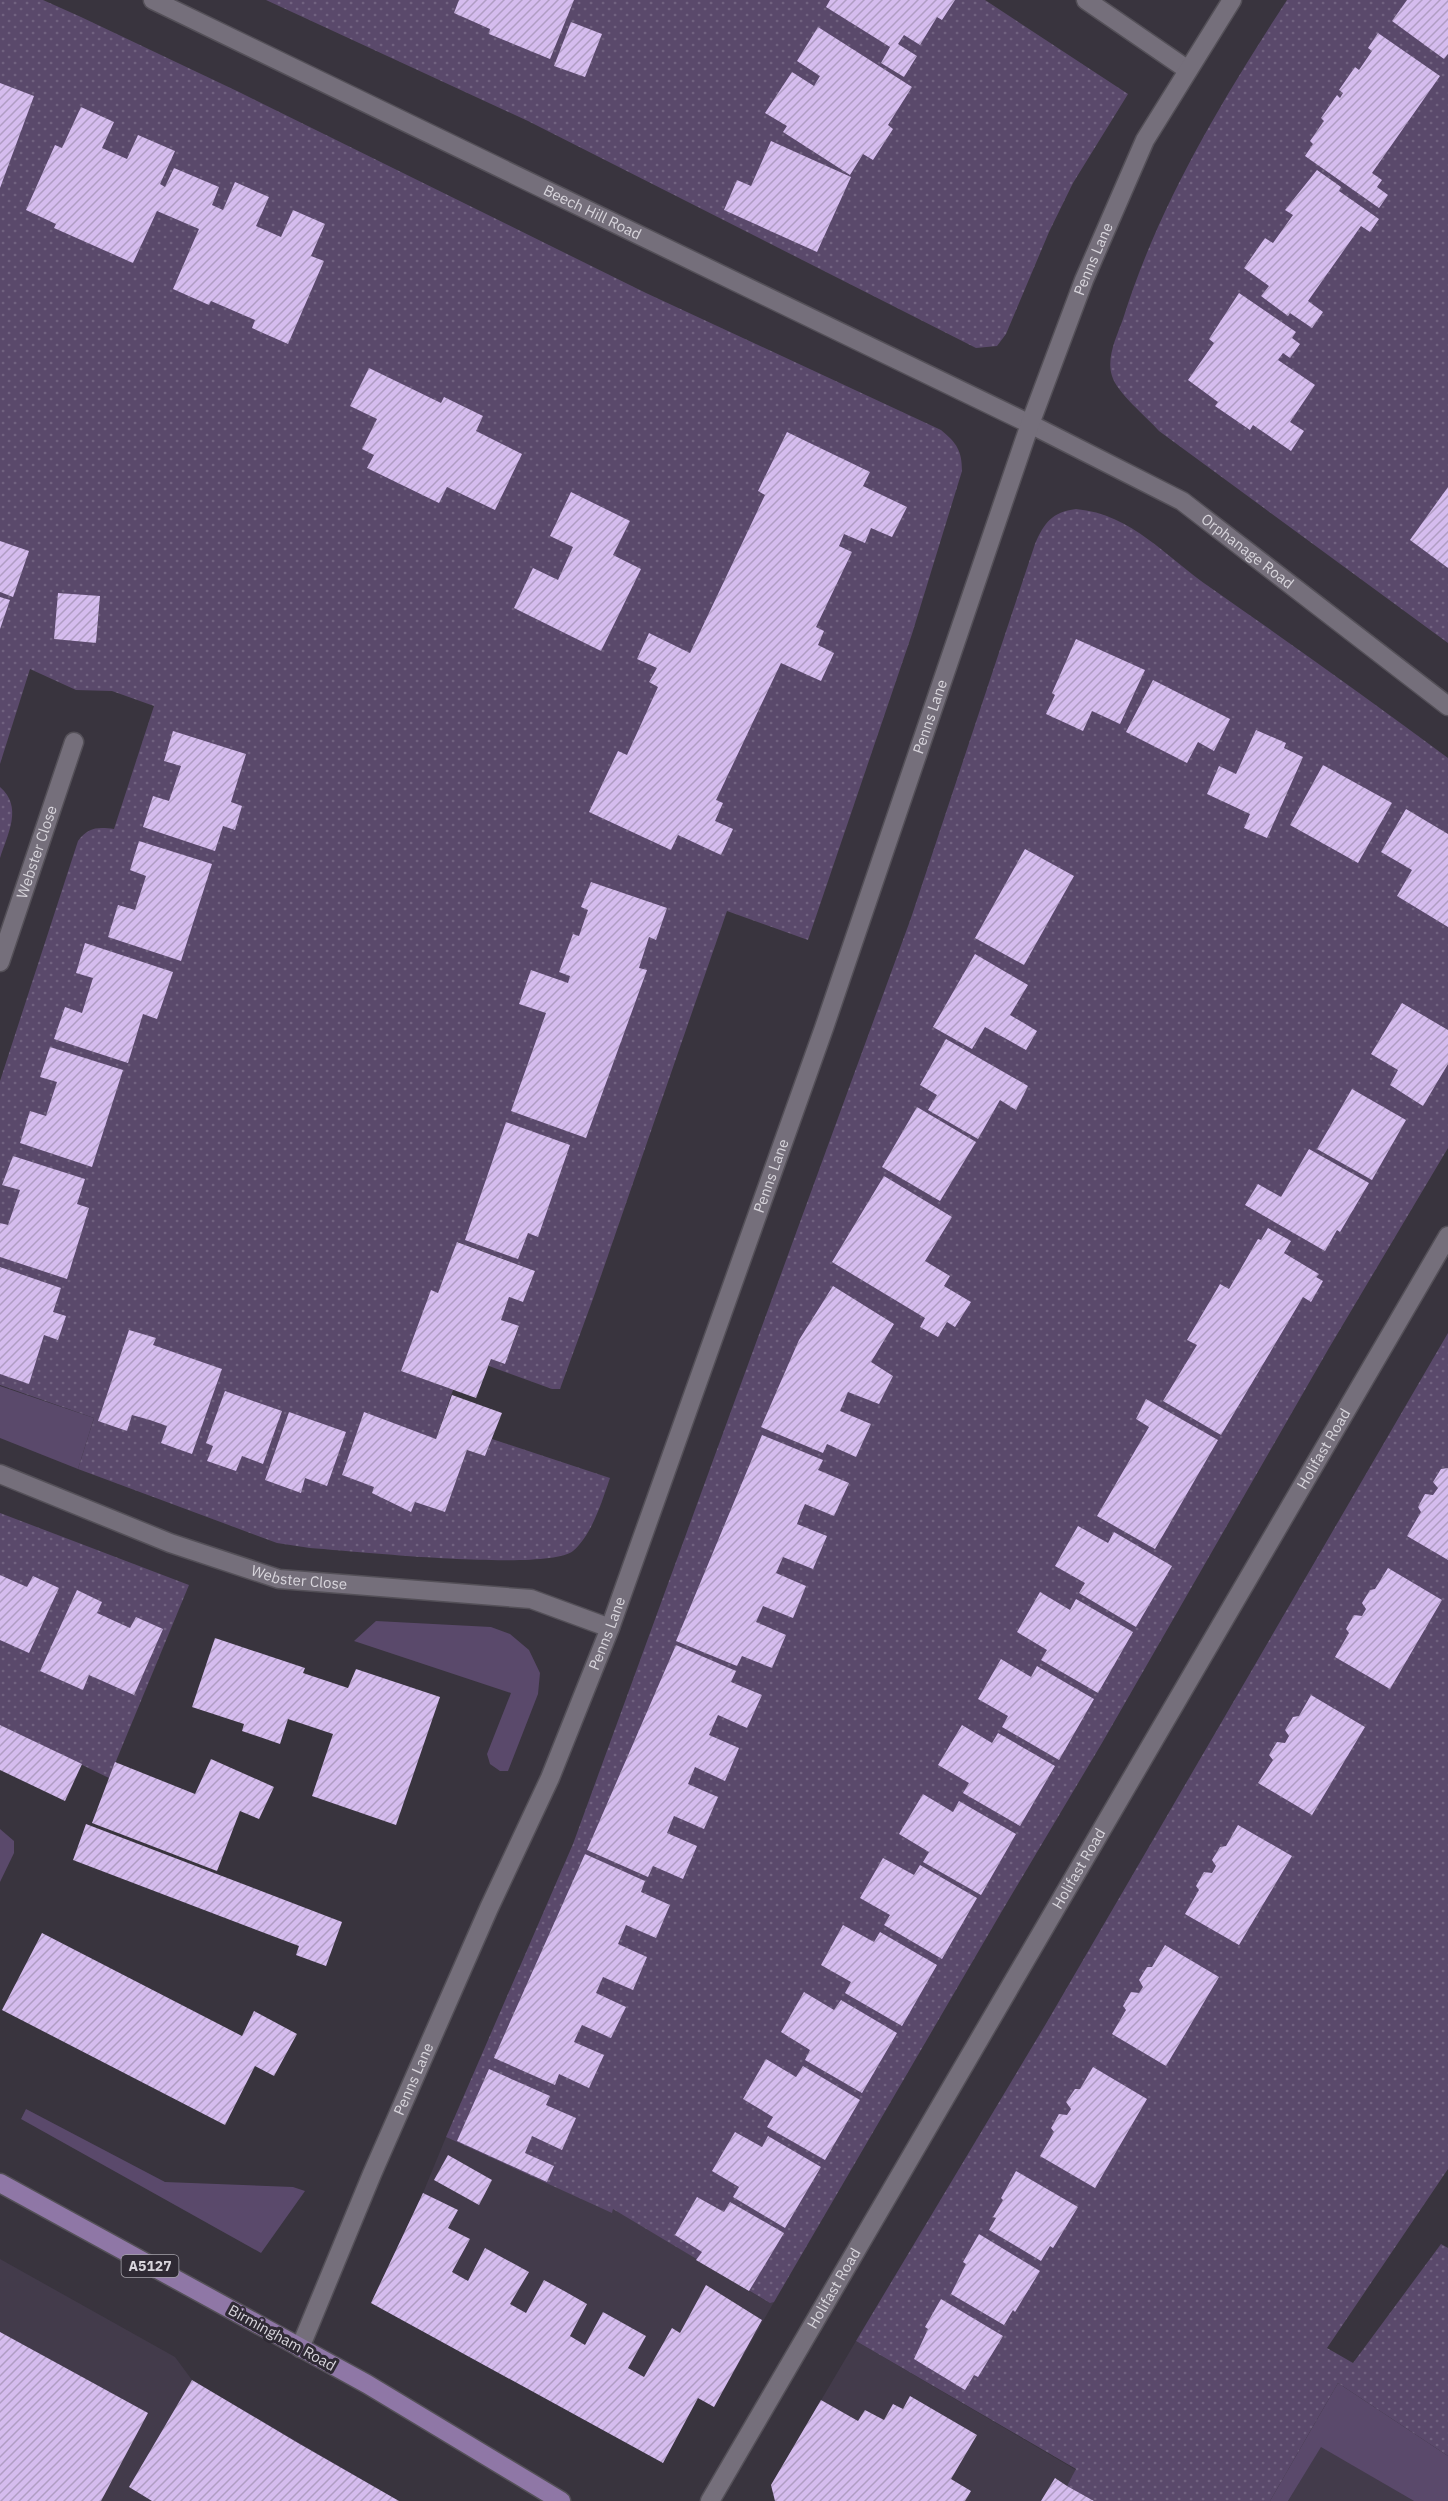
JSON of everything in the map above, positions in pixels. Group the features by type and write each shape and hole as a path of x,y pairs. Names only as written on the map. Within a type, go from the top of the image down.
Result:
{"main road":[{"name":"Birmingham Road","path":"0,2183 367,2384 561,2501"}],"street":[{"path":"1086,0 1188,70"},
{"name":"Penns Lane","path":"300,2348 372,2174 489,1908 550,1778 610,1628 828,1017 1030,424 1084,280 1145,140 1232,0"},
{"name":"Beech Hill Road","path":"156,1 1030,424"},
{"name":"Orphanage Road","path":"1030,424 1182,501 1448,706"},
{"name":"Webster Close","path":"0,962 74,742"},
{"name":"Holifast Road","path":"710,2501 1448,1236"},
{"name":"Webster Close","path":"0,1474 170,1543 279,1579 531,1599 610,1628"}],"shaded area":[{"path":"0,0 43,0 81,17 239,92 646,293 941,430 955,443 960,453 962,471 912,634 808,940 727,911 560,1389 552,1389 489,1366 491,1359 505,1364 519,1327 501,1320 509,1297 523,1302 535,1271 458,1242 438,1293 431,1291 402,1371 453,1390 436,1439 364,1413 343,1475 445,1512 467,1450 485,1456 492,1439 610,1478 596,1517 586,1536 573,1551 556,1557 490,1560 405,1556 277,1543 78,1469 94,1418 0,1385 0,1081 78,841 94,829 114,829 154,706 112,691 76,690 30,669 0,764","holes":["59,593 100,597 96,643 55,639"]},
{"path":"266,0 985,0 1128,94 1073,183 1049,232 1006,334 997,346 976,348 528,121"},
{"path":"1287,0 1448,0 1448,643 1159,431 1120,390 1112,376 1110,361 1115,339 1138,276 1174,194 1216,115"},
{"path":"1076,509 1115,519 1132,528 1211,588 1448,758 1448,1148 1329,1348 1102,1743 774,2302 770,2303 613,2209 612,2213 446,2137 573,1844 911,918 1035,544 1050,520 1061,513"},
{"path":"0,787 11,803 12,821 0,858"},
{"path":"1448,1333 1448,2169 1327,2348 1353,2363 1441,2244 1448,2248 1448,2456 1338,2383 1270,2501 1094,2501 1067,2486 1076,2469 856,2341 1047,2022"},
{"path":"0,1386 94,1418 78,1469 0,1438"},
{"path":"0,1513 189,1585 109,1778 0,1725"},
{"path":"376,1621 491,1627 510,1634 529,1650 540,1673 538,1694 508,1771 500,1771 490,1764 487,1754 511,1693 354,1641"},
{"path":"0,1829 14,1841 14,1853 0,1882"},
{"path":"26,2109 165,2182 293,2187 305,2191 261,2253 21,2119"},
{"path":"446,2137 612,2212 613,2208 766,2301 774,2302 714,2407 698,2398 663,2463 371,2303 423,2193"},
{"path":"0,2259 175,2357 192,2380 399,2501 0,2501"},
{"path":"856,2341 1076,2470 1067,2486 1094,2501 775,2501 771,2485"},
{"path":"1338,2383 1448,2456 1448,2501 1414,2501 1321,2447 1288,2501 1270,2501"},
{"path":"1321,2446 1414,2501 1288,2501"}],"building":[{"path":"459,0 574,0 550,59 489,34 490,29 454,13"},
{"path":"830,0 955,0 942,20 937,17 920,45 904,35 898,44 917,56 904,77 881,63 890,47 826,7"},
{"path":"1407,0 1448,0 1448,54 1444,59 1392,21"},
{"path":"571,22 602,34 585,77 554,66"},
{"path":"818,27 912,87 888,125 893,129 873,160 863,154 850,175 783,132 787,126 765,113 792,72 814,86 820,76 797,61"},
{"path":"1378,33 1440,76 1372,173 1382,180 1377,187 1388,195 1379,208 1305,156 1313,144 1310,141 1324,121 1321,118 1337,95 1340,98 1343,93 1339,90 1355,67 1359,70 1372,51 1368,48"},
{"path":"0,83 34,96 0,188"},
{"path":"81,107 114,122 102,148 127,159 138,135 175,151 160,184 165,187 174,168 219,187 212,205 223,210 235,182 269,197 256,226 281,237 293,210 325,224 311,256 324,261 288,344 252,328 255,320 211,301 209,305 173,289 199,229 157,211 133,263 54,228 56,224 26,210 55,145 62,148"},
{"path":"771,141 851,177 817,252 724,210 737,180 751,186"},
{"path":"1317,170 1341,187 1339,191 1379,219 1370,232 1361,226 1308,301 1323,312 1312,328 1290,313 1288,316 1261,296 1269,286 1244,268 1265,238 1273,243 1293,215 1285,210"},
{"path":"1239,293 1296,332 1292,338 1300,344 1290,358 1283,353 1278,360 1315,385 1290,422 1304,431 1291,451 1253,425 1250,430 1215,406 1218,402 1188,380 1214,343 1209,339"},
{"path":"369,368 441,403 444,397 483,416 476,431 522,454 495,510 447,487 439,503 367,468 374,455 362,449 377,419 350,406"},
{"path":"787,432 870,472 863,486 907,507 892,537 871,528 865,543 844,534 839,546 852,552 816,627 824,631 818,645 834,653 821,681 781,663 716,800 723,803 715,821 733,829 721,855 678,835 671,850 589,812 618,751 627,755 658,687 649,682 657,668 637,659 649,633 690,653 765,495 758,491"},
{"path":"1448,487 1448,568 1410,540"},
{"path":"571,492 630,521 613,555 641,569 601,651 514,608 533,568 558,580 573,547 550,536"},
{"path":"0,541 29,551 13,597 0,592"},
{"path":"58,593 100,596 96,643 54,639"},
{"path":"0,597 10,600 0,629"},
{"path":"1076,639 1145,670 1120,724 1092,711 1083,731 1046,714 1055,695 1052,693"},
{"path":"1153,680 1230,719 1214,751 1198,742 1187,763 1126,732"},
{"path":"1256,730 1286,743 1284,748 1303,757 1267,838 1244,828 1250,814 1207,794 1219,766 1236,774"},
{"path":"173,731 246,754 231,802 242,806 235,830 223,826 215,851 143,827 153,796 169,801 181,766 164,761"},
{"path":"1323,765 1392,803 1358,863 1290,825"},
{"path":"1406,809 1448,834 1448,927 1397,896 1412,870 1381,852"},
{"path":"139,841 212,864 181,961 108,937 118,905 135,910 146,876 130,870"},
{"path":"1025,849 1074,876 1024,965 975,938"},
{"path":"591,882 667,908 656,940 649,937 639,968 647,970 586,1138 511,1111 546,1013 519,1004 531,970 568,983 570,976 559,972 573,934 579,936 588,910 581,907"},
{"path":"85,943 173,972 157,1019 143,1014 128,1063 54,1039 65,1007 82,1013 93,978 76,973"},
{"path":"975,954 1028,985 1010,1015 1037,1031 1026,1050 985,1027 972,1049 933,1027"},
{"path":"1402,1003 1448,1030 1448,1064 1423,1106 1390,1085 1398,1070 1371,1054"},
{"path":"946,1039 1028,1086 1016,1110 1000,1100 978,1139 928,1110 937,1095 920,1085"},
{"path":"50,1047 123,1070 92,1167 20,1143 30,1111 46,1116 57,1082 40,1077"},
{"path":"1352,1089 1406,1120 1372,1180 1317,1149"},
{"path":"917,1107 976,1142 940,1201 882,1167"},
{"path":"506,1122 570,1145 538,1237 528,1233 518,1259 465,1240"},
{"path":"1309,1149 1369,1183 1340,1232 1337,1230 1325,1251 1245,1205 1258,1184 1281,1197"},
{"path":"13,1156 85,1179 77,1204 89,1208 67,1279 0,1257 0,1223 8,1225 20,1190 2,1185"},
{"path":"884,1176 952,1217 925,1261 950,1276 944,1286 971,1302 955,1327 947,1322 938,1337 920,1327 925,1318 832,1262"},
{"path":"1268,1228 1291,1241 1284,1253 1319,1274 1316,1277 1323,1281 1311,1302 1303,1297 1221,1435 1163,1401 1197,1345 1187,1340 1220,1284 1229,1289 1258,1239 1261,1240"},
{"path":"457,1242 535,1271 523,1302 509,1297 501,1320 519,1326 505,1364 491,1359 476,1398 401,1371 431,1290 438,1293"},
{"path":"0,1267 61,1288 53,1312 66,1316 58,1340 44,1335 29,1384 0,1374"},
{"path":"833,1286 894,1324 871,1362 893,1376 879,1404 848,1392 840,1411 871,1424 856,1457 827,1444 823,1453 761,1427 799,1340"},
{"path":"129,1330 156,1338 153,1345 222,1369 192,1454 161,1443 167,1426 150,1420 132,1415 127,1431 98,1421"},
{"path":"225,1391 282,1411 263,1464 242,1456 236,1471 207,1461 213,1446 206,1443"},
{"path":"452,1395 502,1413 485,1456 467,1450 445,1512 415,1502 411,1512 372,1493 374,1487 342,1475 364,1412 436,1439"},
{"path":"1146,1399 1218,1440 1155,1549 1097,1516 1149,1427 1136,1419"},
{"path":"289,1412 346,1432 327,1486 305,1478 301,1493 265,1480"},
{"path":"762,1435 823,1460 818,1470 849,1483 834,1516 805,1504 801,1513 797,1524 827,1536 813,1569 783,1557 776,1573 806,1586 793,1618 763,1606 756,1622 786,1635 772,1668 742,1656 737,1666 676,1641"},
{"path":"1448,1468 1448,1560 1407,1536 1421,1512 1418,1507 1425,1494 1433,1495 1438,1488 1433,1482 1441,1469"},
{"path":"1078,1526 1108,1543 1114,1532 1172,1566 1136,1627 1079,1593 1085,1583 1055,1566"},
{"path":"1388,1568 1442,1600 1390,1689 1335,1657 1349,1633 1346,1629 1354,1615 1362,1616 1366,1609 1362,1603 1370,1590 1375,1589"},
{"path":"0,1575 27,1587 33,1576 59,1588 29,1653 0,1640"},
{"path":"77,1590 102,1602 97,1613 130,1628 136,1617 163,1629 134,1695 89,1675 83,1690 40,1671"},
{"path":"1040,1592 1070,1610 1076,1599 1133,1632 1098,1693 1041,1660 1047,1650 1017,1632"},
{"path":"215,1638 305,1668 303,1673 348,1688 356,1669 440,1697 396,1825 312,1796 333,1734 288,1719 280,1744 242,1731 244,1724 192,1707"},
{"path":"676,1645 736,1671 731,1682 762,1695 747,1728 718,1715 709,1735 739,1748 725,1781 695,1767 688,1784 718,1797 704,1829 674,1816 667,1833 697,1846 683,1879 653,1866 648,1877 587,1850"},
{"path":"1001,1659 1031,1677 1037,1666 1094,1699 1059,1760 1002,1727 1008,1716 978,1699"},
{"path":"1311,1695 1365,1727 1312,1815 1258,1783 1273,1760 1269,1755 1277,1742 1285,1743 1289,1736 1285,1730 1293,1717 1299,1716"},
{"path":"0,1725 82,1764 65,1801 0,1770"},
{"path":"962,1725 992,1743 998,1733 1055,1766 1020,1826 963,1793 969,1783 938,1765"},
{"path":"211,1759 274,1787 259,1819 240,1811 217,1871 92,1823 115,1762 195,1794"},
{"path":"923,1794 953,1812 959,1801 1016,1834 981,1895 923,1862 929,1852 899,1834"},
{"path":"86,1824 342,1922 326,1966 296,1955 299,1946 73,1860"},
{"path":"1238,1825 1292,1856 1239,1945 1185,1914 1199,1890 1196,1886 1204,1872 1212,1873 1216,1866 1212,1860 1220,1847 1226,1846"},
{"path":"585,1854 645,1881 641,1892 670,1905 656,1938 626,1925 618,1944 647,1957 633,1990 603,1977 596,1993 626,2007 611,2038 582,2025 574,2042 604,2055 589,2088 559,2074 555,2085 494,2058"},
{"path":"883,1858 914,1875 920,1865 977,1898 942,1959 884,1925 890,1915 860,1898"},
{"path":"843,1925 874,1942 880,1932 937,1965 902,2026 845,1993 851,1982 821,1965"},
{"path":"42,1933 242,2036 254,2011 297,2034 274,2076 255,2066 225,2125 2,2010"},
{"path":"1165,1945 1219,1977 1166,2066 1112,2034 1126,2010 1123,2006 1131,1992 1139,1993 1143,1987 1139,1980 1147,1967 1152,1967"},
{"path":"804,1992 834,2010 841,2000 897,2033 862,2093 805,2060 810,2050 781,2032"},
{"path":"766,2059 796,2077 803,2066 860,2100 825,2160 767,2127 773,2117 743,2099"},
{"path":"1093,2067 1147,2099 1095,2188 1040,2156 1054,2132 1051,2128 1059,2114 1067,2115 1071,2109 1066,2102 1075,2089 1080,2089"},
{"path":"489,2069 550,2096 546,2105 576,2118 562,2150 532,2136 525,2153 554,2166 547,2182 457,2141"},
{"path":"735,2132 762,2147 768,2136 821,2167 785,2228 733,2197 739,2187 712,2171"},
{"path":"448,2155 492,2180 479,2205 434,2180"},
{"path":"1016,2171 1078,2207 1053,2248 1050,2246 1041,2261 989,2230 996,2218 993,2217 1003,2200 1001,2198"},
{"path":"423,2193 458,2210 448,2228 470,2239 452,2272 468,2281 485,2248 529,2272 510,2304 526,2313 544,2280 566,2292 587,2304 570,2336 585,2345 603,2312 646,2336 628,2368 644,2377 672,2328 680,2333 706,2285 762,2320 714,2407 698,2398 663,2463 371,2303"},
{"path":"697,2197 724,2212 730,2202 784,2233 749,2291 696,2260 702,2252 675,2235"},
{"path":"979,2234 1040,2271 1015,2312 1013,2310 1004,2325 951,2294 966,2264 963,2262"},
{"path":"941,2299 1003,2336 978,2377 974,2375 965,2390 914,2359 928,2329 925,2327"},
{"path":"0,2332 148,2413 101,2501 0,2501"},
{"path":"192,2380 399,2501 152,2501 129,2487"},
{"path":"910,2396 977,2435 951,2479 971,2491 965,2501 775,2501 771,2485 821,2400 858,2421 865,2410 884,2420 893,2404 903,2409"},
{"path":"1055,2478 1067,2486 1094,2501 1041,2501"}]}
